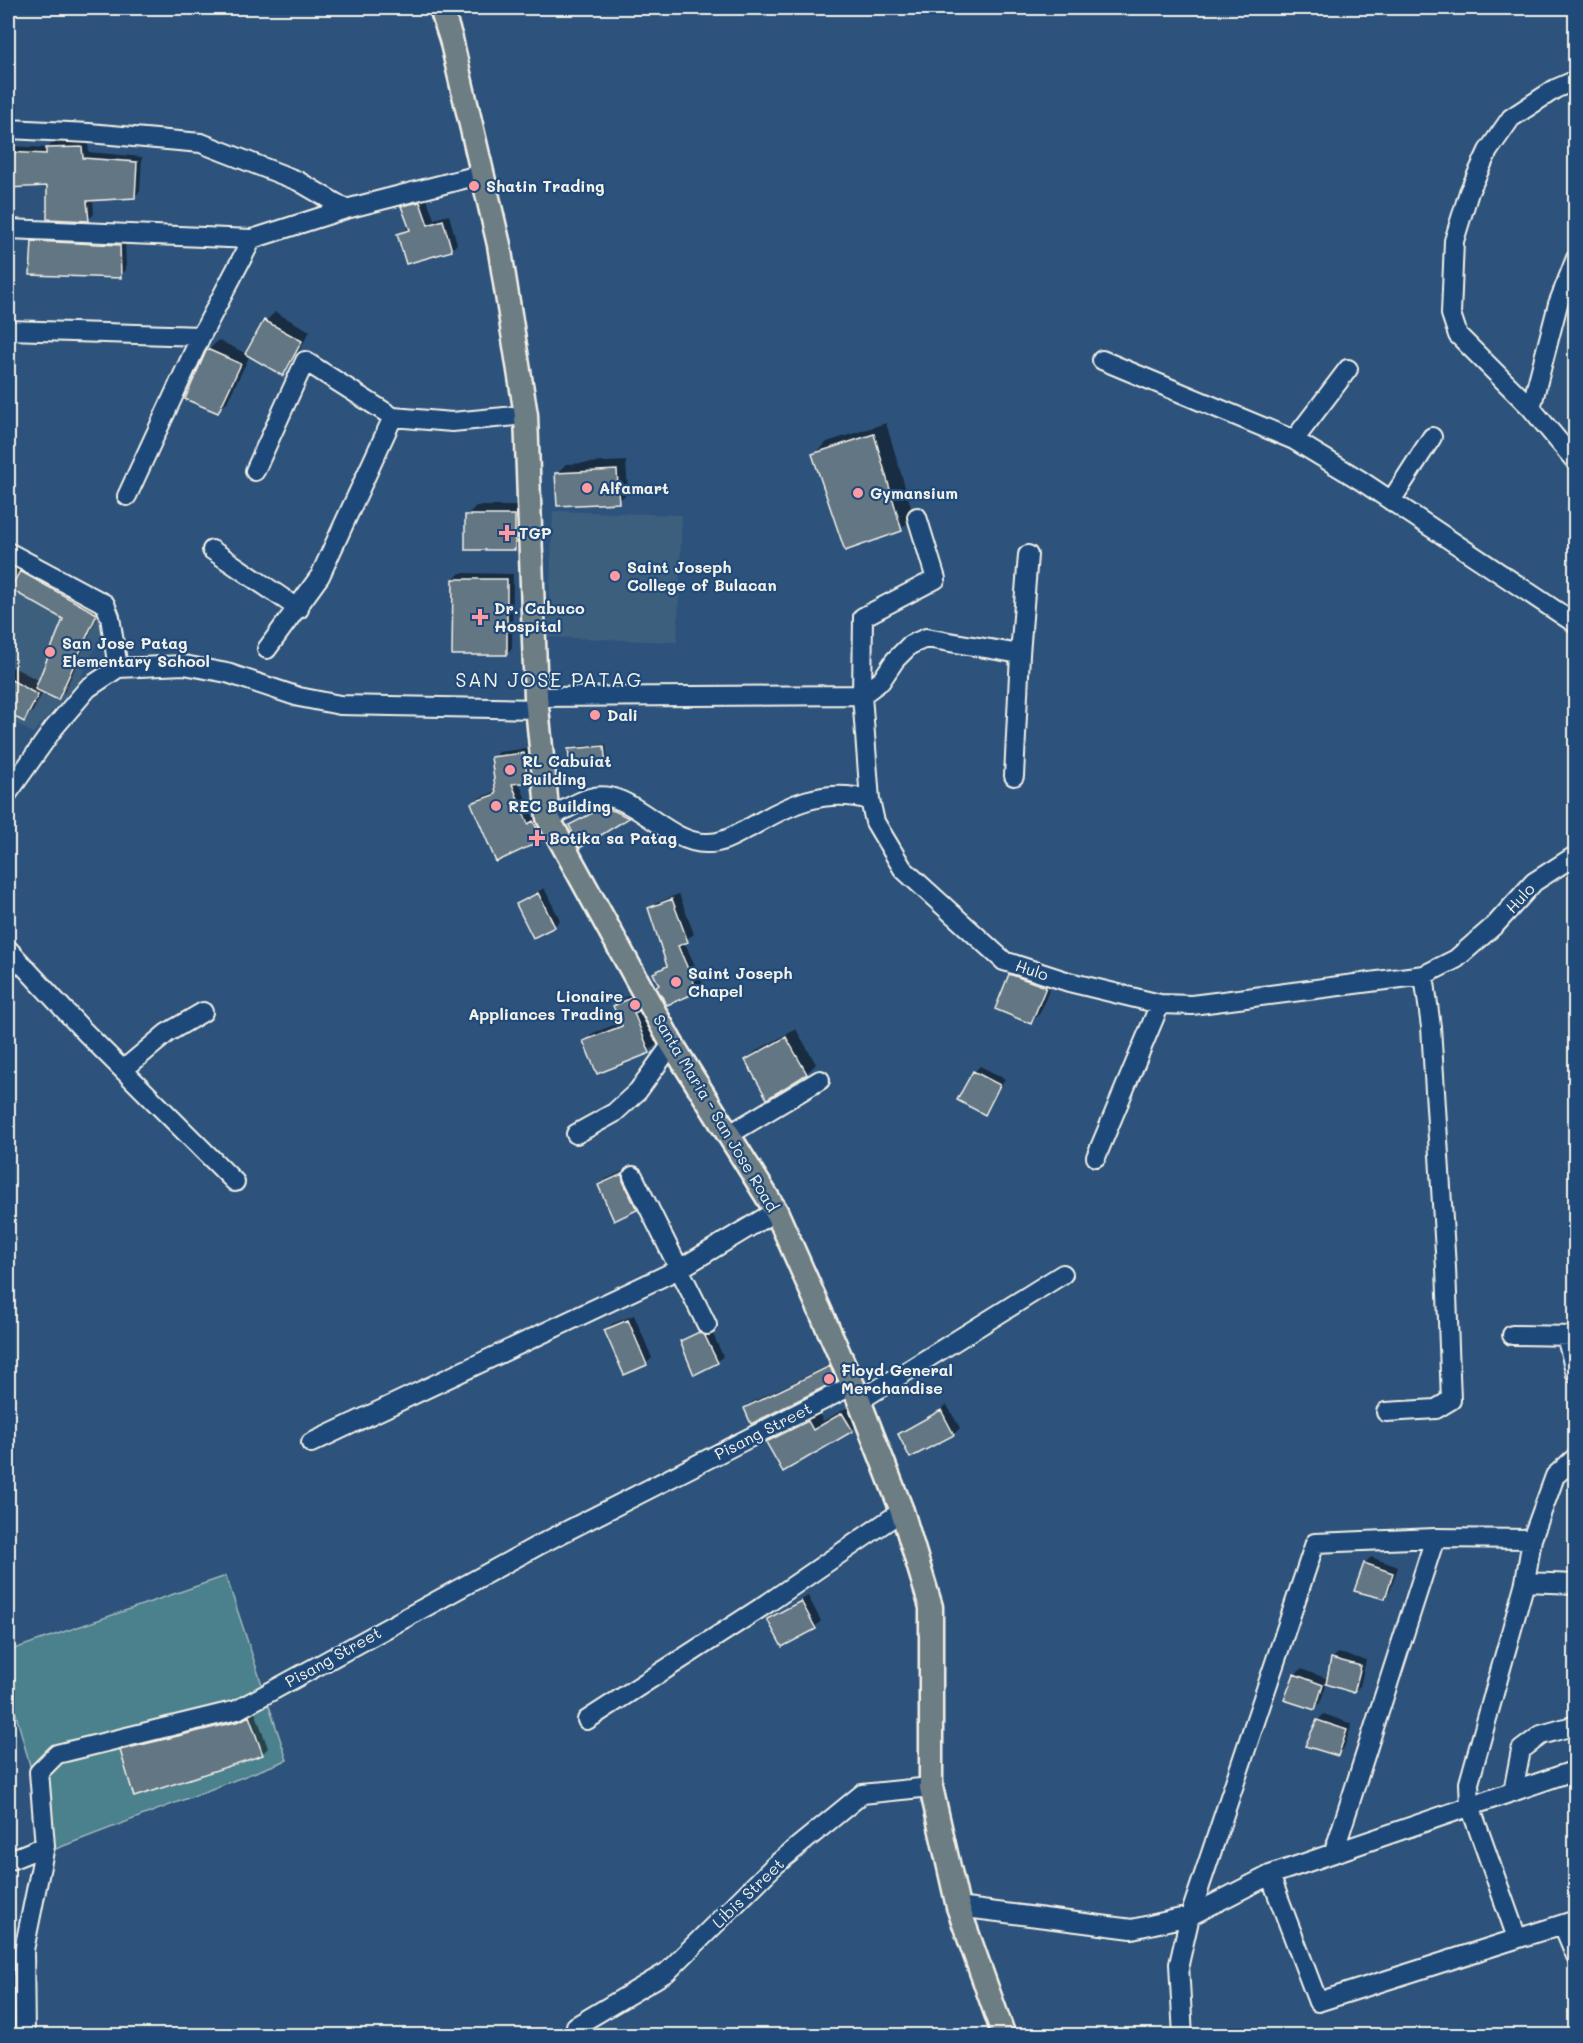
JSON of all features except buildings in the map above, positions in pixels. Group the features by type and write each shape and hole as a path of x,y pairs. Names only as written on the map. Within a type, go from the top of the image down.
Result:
{"main road":[{"name":"Santa Maria - San Jose Road","path":"441,8 451,39 499,245 526,414 537,703 548,818 672,1044 776,1211 856,1393 902,1511 931,1607 931,1787 958,1907 1004,2036"}],"street":[{"path":"1575,80 1555,89 1511,118 1488,151 1474,182 1454,241 1451,314 1458,335 1531,408 1575,462"},
{"path":"8,129 201,143 298,181 346,209"},
{"path":"8,229 252,239 346,209 483,174"},
{"path":"127,496 201,336 252,239"},
{"path":"1531,408 1558,304 1575,258"},
{"path":"8,330 201,336"},
{"path":"1102,360 1294,440 1391,501 1575,624"},
{"path":"255,471 305,361 393,417 452,422 526,414"},
{"path":"1294,440 1348,369"},
{"path":"267,649 299,609 320,576 393,417"},
{"path":"1391,501 1432,437"},
{"name":"Hulo","path":"917,517 936,579 863,617 862,695 870,800 875,822 903,869 1004,961 1069,982 1160,1004 1192,1005 1424,975 1455,959 1496,924 1534,882 1575,855"},
{"path":"212,550 299,609"},
{"path":"8,552 105,604 110,617 118,668"},
{"path":"1014,776 1028,555"},
{"path":"8,793 54,728 88,688 118,668 184,665 227,673 299,697 340,705 537,703 862,695 881,681 895,660 910,645 926,638 1020,654"},
{"path":"548,818 591,797 607,797 621,800 674,835 704,844 720,843 785,807 815,796 851,795 870,800"},
{"path":"8,949 123,1070 235,1182"},
{"path":"1386,1413 1436,1409 1451,1400 1447,1280 1431,1027 1424,975"},
{"path":"1096,1156 1160,1004"},
{"path":"123,1070 167,1033 203,1012"},
{"path":"576,1134 614,1113 639,1090 672,1044"},
{"path":"730,1134 820,1080"},
{"path":"633,1176 681,1268 707,1325"},
{"path":"311,1443 681,1268 776,1211"},
{"name":"Pisang Street","path":"25,2036 24,1950 45,1846 39,1772 57,1754 237,1710 537,1546 856,1393 1063,1274"},
{"path":"1512,1335 1571,1336 1575,1374"},
{"path":"1517,1938 1470,1806 1469,1783 1525,1582 1532,1539 1556,1476 1575,1456"},
{"path":"587,1720 768,1604 902,1511"},
{"path":"1183,2036 1179,1964 1190,1916 1315,1543 1435,1538 1532,1539"},
{"path":"1334,1852 1435,1538"},
{"path":"1525,1582 1575,1584"},
{"path":"1513,1792 1521,1750 1541,1735 1575,1725"},
{"path":"958,1907 1132,1929 1190,1916 1270,1875 1575,1770"},
{"name":"Libis Street","path":"576,2026 667,1972 774,1866 862,1794 931,1787"},
{"path":"8,1861 45,1846"},
{"path":"1270,1875 1318,2002 1569,1923 1575,1956"}],"shaded area":[{"name":"Saint Joseph College of Bulacan","path":"553,511 682,515 677,642 548,637"},
{"name":"San Jose Patag Elementary School","path":"8,556 100,603 107,623 79,681 33,733 8,719"}],"green space":[{"path":"226,1576 287,1760 53,1850 8,1685 8,1651"}],"place":[{"name":"Shatin Trading","path":"474,186"},
{"name":"Alfamart","path":"587,488"},
{"name":"Gymansium","path":"858,493"},
{"name":"TGP","path":"507,533"},
{"name":"Saint Joseph College of Bulacan","path":"615,576"},
{"name":"Dr. Cabuco Hospital","path":"480,617"},
{"name":"San Jose Patag Elementary School","path":"50,652"},
{"name":"Dali","path":"595,715"},
{"name":"RL Cabuiat Building","path":"510,770"},
{"name":"REC Building","path":"496,806"},
{"name":"Botika sa Patag","path":"537,838"},
{"name":"Saint Joseph Chapel","path":"676,982"},
{"name":"Lionaire Appliances Trading","path":"635,1005"},
{"name":"Floyd General Merchandise","path":"829,1379"}],"district":[{"name":"SAN JOSE PATAG","path":"549,680"}]}
